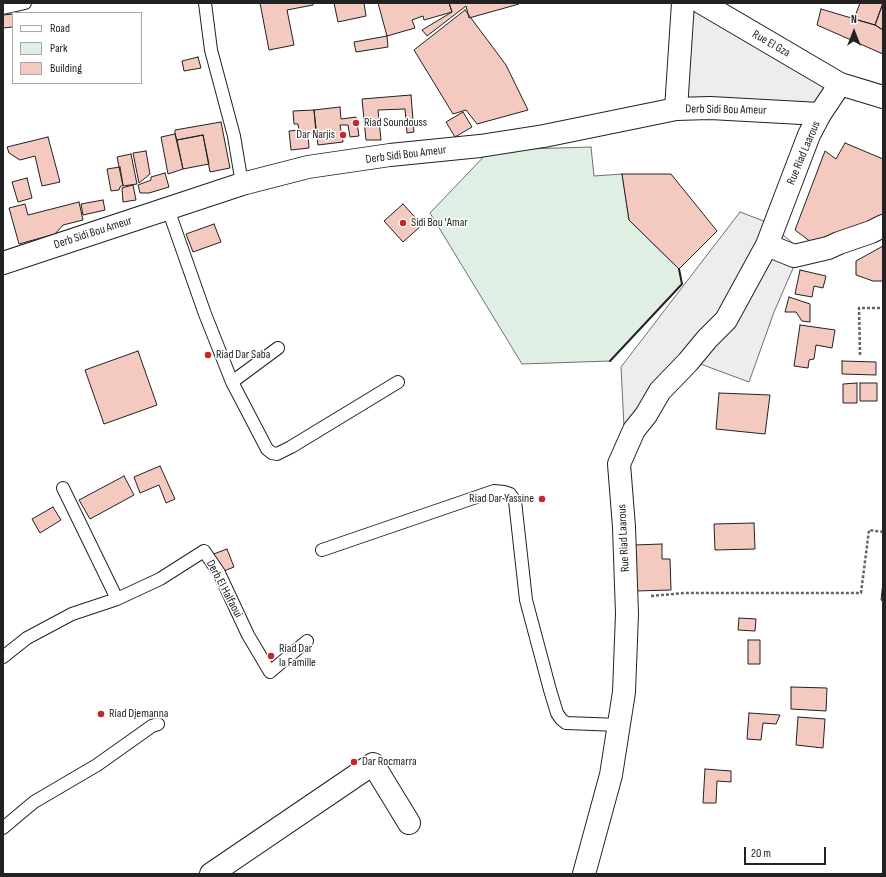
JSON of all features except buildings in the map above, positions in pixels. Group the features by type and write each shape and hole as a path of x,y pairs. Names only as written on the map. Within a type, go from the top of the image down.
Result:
{"street":[{"path":"676,109 683,3"},
{"name":"Rue El Gza","path":"702,3 840,84"},
{"path":"840,84 883,97"},
{"name":"Rue Riad Laarous","path":"584,874 611,775 624,692 627,599 624,527 619,464 634,430 646,415 660,391 726,320 767,244 809,135 820,114 840,84"},
{"name":"Derb Sidi Bou Ameur","path":"3,263 242,184 308,167 390,155 487,145 544,136 676,109 725,108 820,114"},
{"path":"767,244 794,256 828,248 883,226"},
{"path":"211,874 373,764 409,823"}],"lane":[{"path":"3,8 26,3"},
{"path":"205,3 211,50 234,136 242,184"},
{"path":"168,209 205,314 232,382 267,449 272,453 277,454 290,447 398,382"},
{"path":"232,382 278,348"},
{"path":"63,488 117,599"},
{"path":"322,550 494,491 510,494 515,501 526,600 557,713 561,720 566,723 620,725"},
{"name":"Derb El Halfaoui","path":"3,657 27,638 72,614 117,599 160,579 204,551 219,573 248,635 270,672 307,641"},
{"path":"3,828 34,802 97,765 152,726 158,724"}],"path":[{"path":"860,355 860,308 883,308"},
{"path":"627,599 685,593 861,593 869,530 883,532"}],"green space":[{"path":"591,147 594,176 622,174 629,220 679,269 682,284 610,361 522,364 430,213 490,150"}],"shaded area":[{"path":"683,3 840,84 820,114 676,109"},
{"path":"740,212 769,223 801,250 774,312 749,382 695,362 625,447 621,367"}],"wall":[{"path":"610,361 682,284 679,269"}],"place":[{"name":"Riad Soundouss","path":"356,123"},
{"name":"Dar Narjis","path":"343,135"},
{"name":"Sidi Bou 'Amar","path":"403,223"},
{"name":"Riad Dar Saba","path":"208,355"},
{"name":"Riad Dar Yassine","path":"542,499"},
{"name":"Riad Dar la Famille","path":"271,656"},
{"name":"Riad Djemanna","path":"101,714"},
{"name":"Dar Rocmarra","path":"354,762"}]}
